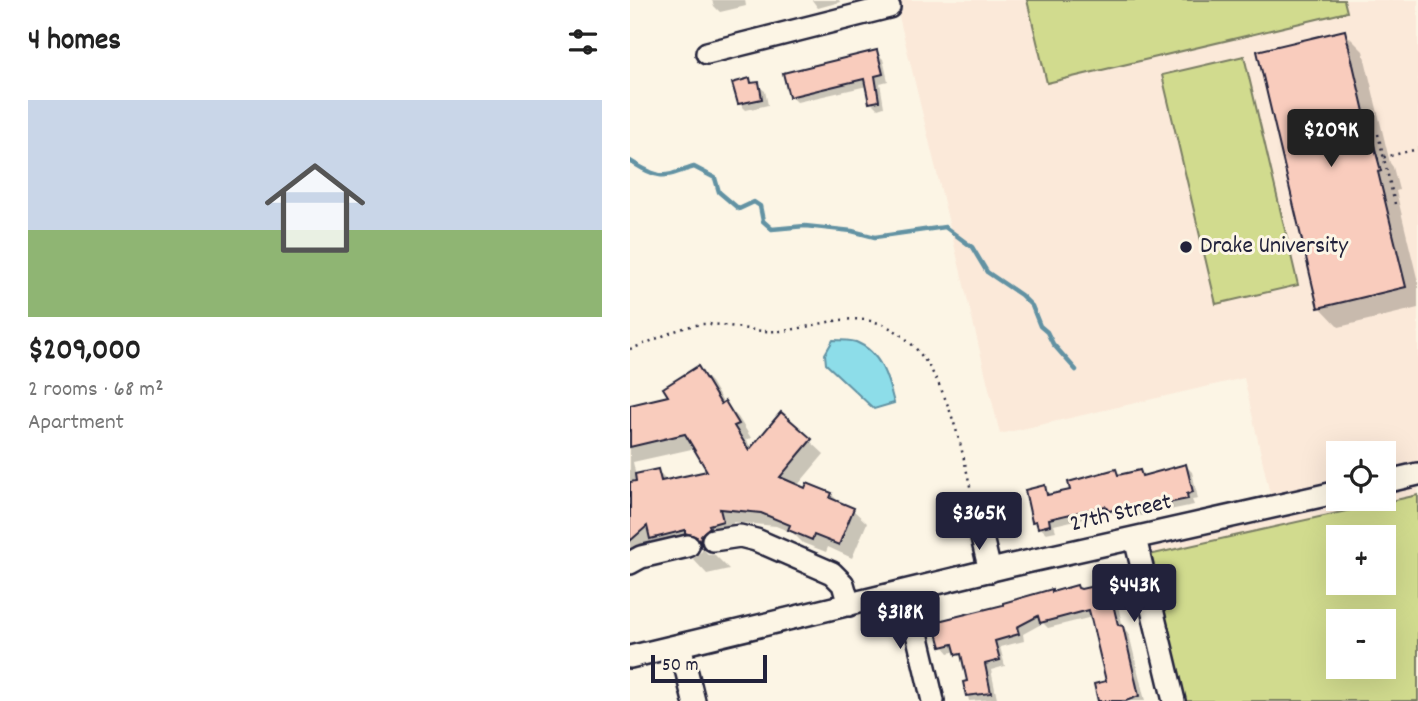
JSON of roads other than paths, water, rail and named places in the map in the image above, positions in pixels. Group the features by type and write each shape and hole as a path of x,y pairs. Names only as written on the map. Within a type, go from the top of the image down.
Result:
{"street":[{"path":"707,53 890,10"},
{"path":"1396,479 1418,474"},
{"name":"27th Street","path":"630,657 907,590 1326,495"},
{"path":"965,511 990,571"},
{"path":"713,540 740,536 756,540 832,573 843,583 849,605"},
{"path":"1135,538 1174,701"},
{"path":"630,563 688,546"},
{"path":"907,590 933,701"},
{"path":"680,645 694,701"}],"water":[{"path":"833,340 856,342 872,352 886,376 894,403 874,409 826,364 825,354"}],"waterway":[{"path":"630,161 648,172 661,175 694,167 715,178 719,192 739,209 754,202 760,206 763,221 772,229 805,226 852,231 875,237 945,227 972,247 987,272 1021,295 1032,306 1040,326 1076,370"}],"place":[{"name":"Drake University","path":"1186,247"}]}
